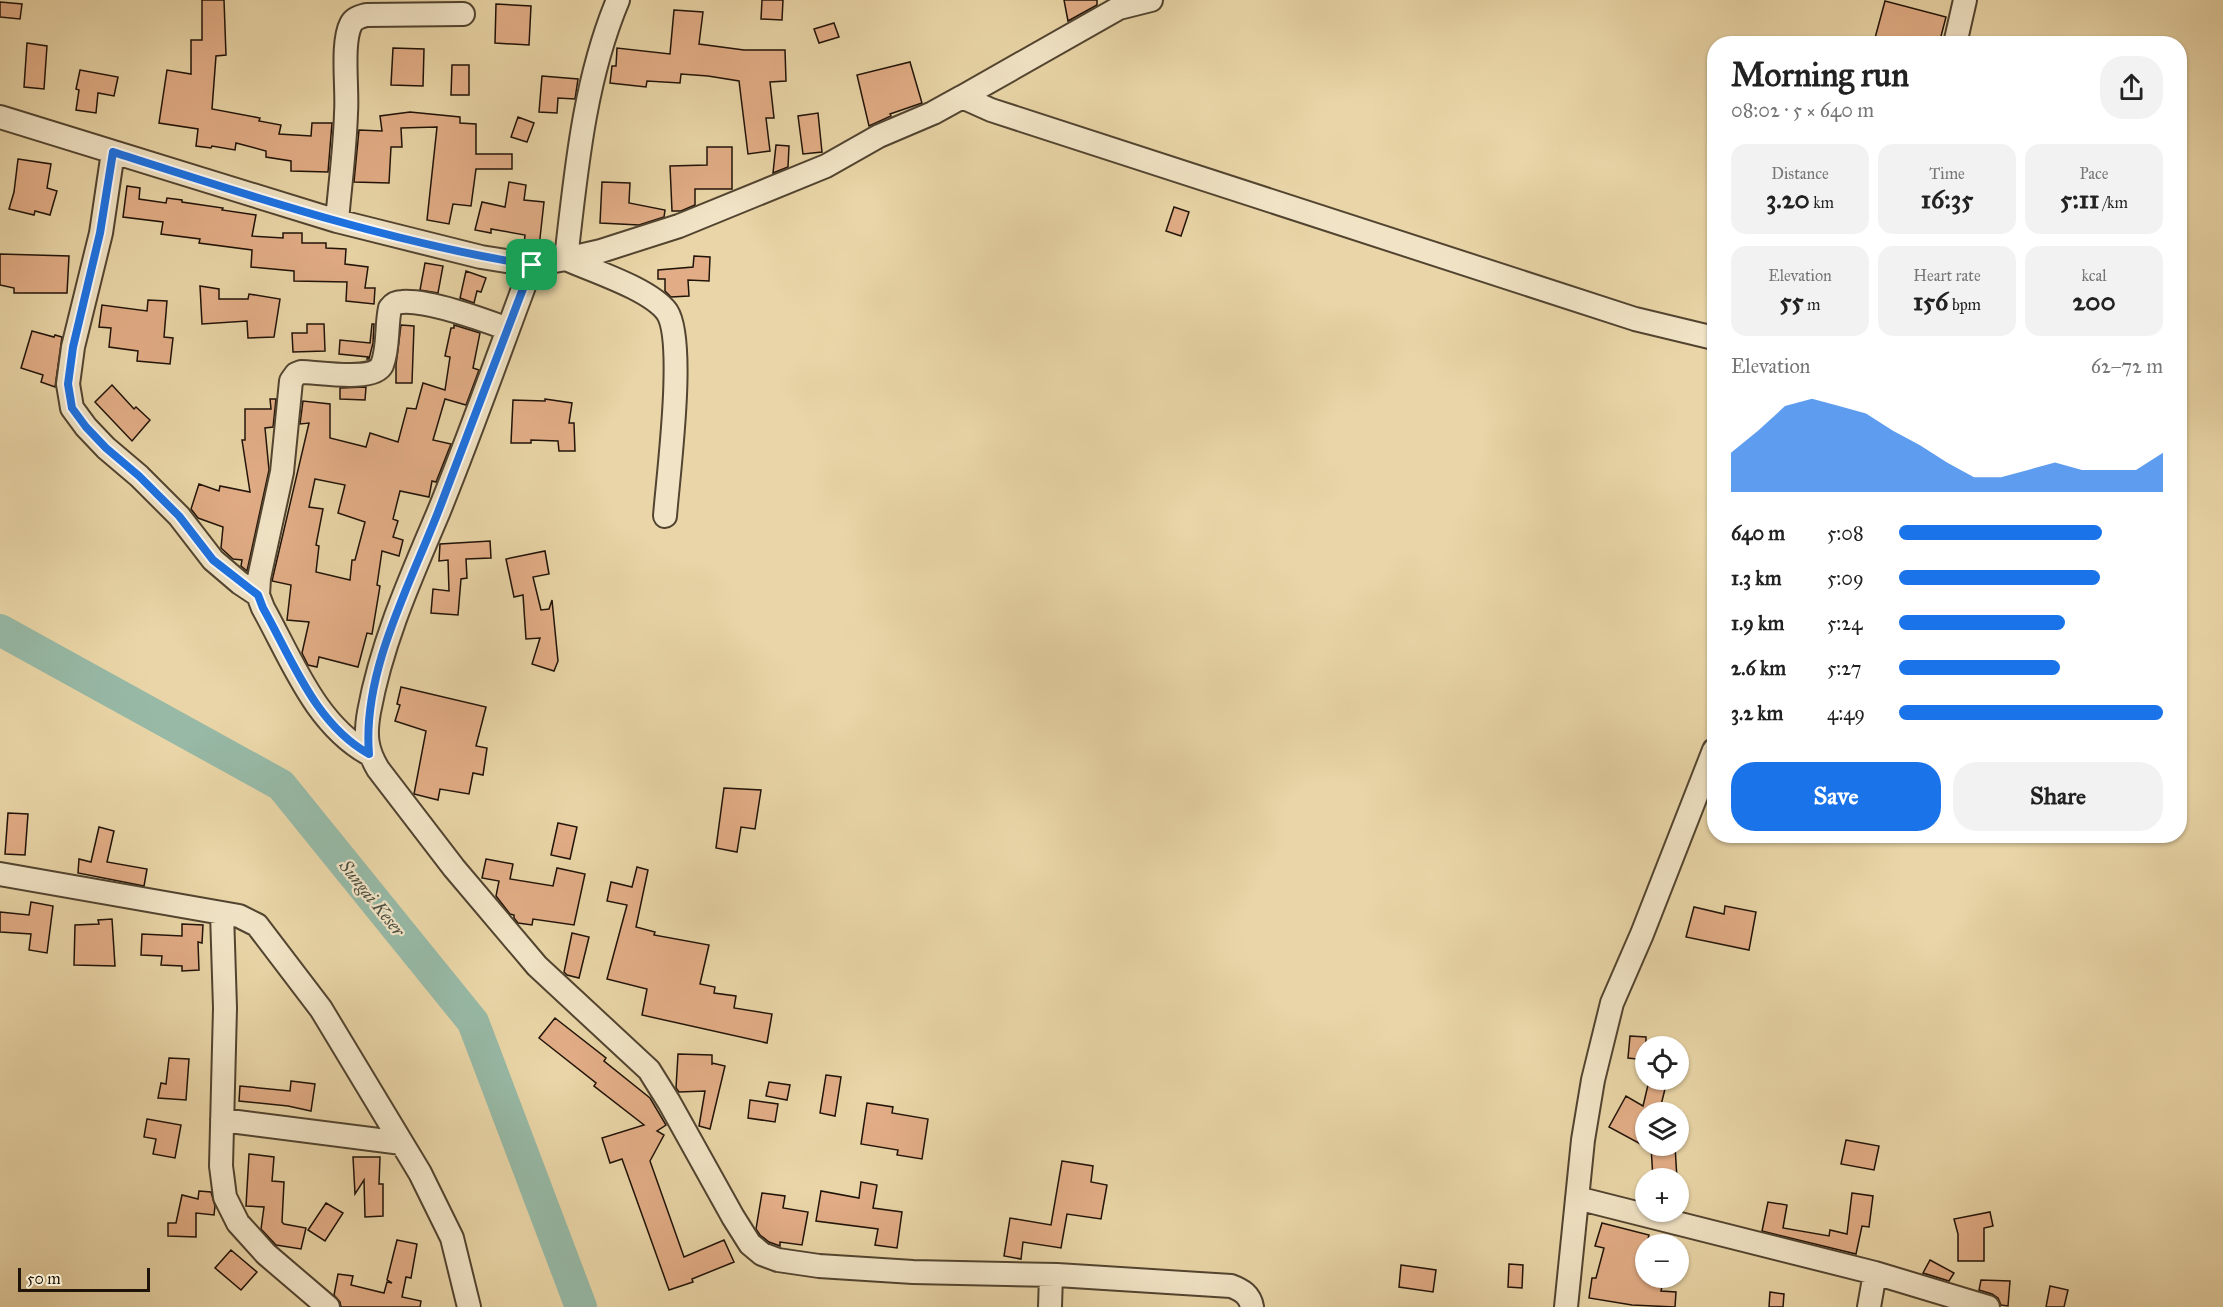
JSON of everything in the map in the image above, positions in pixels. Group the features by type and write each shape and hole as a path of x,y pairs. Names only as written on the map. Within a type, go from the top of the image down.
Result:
{"street":[{"path":"566,259 577,163 603,36 618,0"},
{"path":"0,117 337,221 481,257 532,265 566,259 679,226 826,166 879,136 933,113 1119,8 1151,0"},
{"path":"1957,36 1965,0"},
{"path":"337,221 346,112 347,40 351,23 356,18 366,15 463,14"},
{"path":"962,97 991,110 1624,316 1707,336"},
{"path":"113,152 100,233 73,347 68,384 72,408 106,448 139,476 179,516 213,560 258,595"},
{"path":"566,259 647,294 666,311 673,325 677,370 665,516"},
{"path":"369,754 367,735 369,714 385,648 403,595 439,510 532,265"},
{"path":"508,328 469,315 415,303 399,302 390,308 385,350 382,365 378,370 370,375 301,372 293,376 282,472 259,578 258,595 308,691 337,730 352,744 369,754 454,868 537,966 649,1070 733,1217 750,1244 756,1249 778,1260 819,1266 913,1272 1052,1275 1231,1286 1241,1290 1249,1297 1252,1307"},
{"path":"1566,1307 1583,1140 1591,1090 1612,1003 1642,934 1707,768"},
{"path":"0,874 239,916 257,925 321,1009 420,1173 452,1238 469,1307"},
{"path":"222,913 225,1008 221,1166 225,1197 238,1223 266,1254 328,1307"},
{"path":"222,1120 402,1143"},
{"path":"1577,1198 1875,1273 1988,1307"},
{"path":"1869,1307 1875,1273"},
{"path":"1050,1307 1052,1275"}],"building":[{"path":"202,0 224,0 226,55 216,56 212,109 260,118 259,121 281,125 279,134 311,136 312,123 332,123 328,172 291,171 291,161 266,157 266,151 236,143 235,150 196,146 198,129 159,123 167,70 191,74 191,40 202,40"},
{"path":"762,0 783,0 782,20 761,19"},
{"path":"1064,0 1097,0 1097,5 1068,21"},
{"path":"1885,1 1946,17 1941,36 1876,36"},
{"path":"0,2 22,4 20,19 0,17"},
{"path":"496,4 531,6 529,45 495,43"},
{"path":"674,10 703,12 699,44 744,50 785,50 786,81 770,82 774,118 766,118 770,151 748,154 739,81 681,74 680,83 647,81 646,87 610,83 612,66 616,66 617,48 670,54"},
{"path":"834,23 839,37 819,43 814,29"},
{"path":"27,43 47,46 44,89 24,87"},
{"path":"393,48 424,49 423,86 391,85"},
{"path":"910,62 922,103 890,114 891,116 869,126 857,75"},
{"path":"452,65 469,65 469,95 451,95"},
{"path":"80,70 118,77 114,96 98,93 96,113 76,110 79,90 76,89"},
{"path":"542,76 578,79 575,99 558,98 557,113 539,112"},
{"path":"410,112 460,117 460,123 476,124 476,154 512,154 512,169 476,169 471,206 453,204 449,224 427,220 437,127 401,128 402,147 391,147 389,183 354,182 359,130 382,131 380,116"},
{"path":"818,113 822,152 803,154 798,116"},
{"path":"518,117 534,123 527,142 511,137"},
{"path":"776,145 789,146 788,167 773,173"},
{"path":"707,147 732,147 732,189 695,189 695,205 681,211 672,211 670,166 707,165"},
{"path":"18,159 51,164 47,188 57,191 50,215 35,211 34,215 9,209 14,192"},
{"path":"509,182 526,185 524,200 544,202 539,247 524,245 525,235 491,229 491,233 475,230 482,202 505,207"},
{"path":"602,182 630,183 629,203 665,210 664,217 639,225 600,223"},
{"path":"127,186 140,188 139,199 166,203 167,198 182,200 182,202 256,215 252,236 283,238 283,233 302,233 302,243 326,243 326,248 346,249 345,264 368,267 365,288 375,288 374,304 346,301 347,282 294,281 294,271 251,267 252,250 199,243 200,239 161,234 163,222 123,217"},
{"path":"1174,207 1189,212 1181,236 1166,231"},
{"path":"0,254 69,256 67,293 14,293 14,288 0,285"},
{"path":"694,256 710,257 709,281 688,280 689,296 671,297 665,291 665,279 658,279 658,270 693,267"},
{"path":"425,263 443,266 438,293 420,290"},
{"path":"466,271 486,278 481,292 477,291 474,303 460,298"},
{"path":"200,286 219,289 219,299 248,299 249,294 280,299 274,337 248,338 247,321 202,324"},
{"path":"148,300 167,301 164,337 173,338 170,364 137,361 138,351 109,347 111,328 99,327 102,305 147,311"},
{"path":"307,324 324,324 325,351 293,352 292,333 307,333"},
{"path":"372,324 374,324 373,343 369,359 368,357 339,354 340,340 370,343"},
{"path":"401,325 414,326 412,383 396,383"},
{"path":"454,325 480,333 473,368 479,370 466,405 445,399 433,440 451,444 436,482 432,481 429,497 400,491 393,519 398,521 393,537 403,540 399,556 382,551 377,585 380,586 372,634 367,633 358,667 319,657 317,667 308,665 302,653 309,622 287,620 291,585 272,581 309,423 300,424 303,401 330,404 330,438 366,447 370,433 398,442 407,408 416,409 423,383 445,390 450,357 445,356 451,328 454,328","holes":["315,479 345,485 338,513 365,522 355,560 352,560 350,580 316,572 319,546 316,545 323,509 309,507"]},
{"path":"32,331 62,337 55,387 41,382 43,375 21,368"},
{"path":"112,385 134,409 136,407 150,420 132,441 95,402"},
{"path":"366,387 365,400 340,399 340,388"},
{"path":"270,399 276,399 273,427 265,428 269,470 247,571 241,566 242,560 233,559 221,548 223,527 198,518 191,509 199,484 219,491 220,486 250,492 242,440 245,440 245,409 271,409"},
{"path":"545,399 572,403 569,423 574,423 575,451 559,451 558,441 531,440 531,443 511,443 513,400 545,401"},
{"path":"490,541 491,558 466,559 467,578 461,579 458,615 431,613 433,589 449,591 448,560 439,561 440,544"},
{"path":"545,551 549,574 533,577 541,610 549,609 552,600 558,661 554,671 532,664 540,638 526,639 523,595 514,597 506,559"},
{"path":"401,687 486,707 476,746 487,748 483,775 473,773 469,794 440,789 438,800 414,794 426,731 395,721 400,705 397,704"},
{"path":"724,788 761,790 755,829 741,827 737,852 716,848"},
{"path":"8,813 28,814 25,855 5,854"},
{"path":"558,823 577,827 570,859 551,855"},
{"path":"99,827 114,831 107,862 147,869 144,886 78,873 79,859 91,862"},
{"path":"486,859 513,864 510,879 553,886 557,868 585,874 574,925 533,919 532,925 518,923 514,915 510,914 496,896 499,881 482,878"},
{"path":"637,867 648,870 636,927 655,932 654,935 709,945 700,984 715,987 714,993 736,996 734,1008 772,1014 767,1043 642,1015 647,989 607,979 627,905 607,901 611,882 632,887"},
{"path":"31,902 53,906 47,953 29,950 31,934 0,932 0,912 29,915"},
{"path":"1725,906 1756,912 1749,950 1686,937 1694,907 1724,914"},
{"path":"112,919 115,966 74,965 75,925 99,924 98,920"},
{"path":"182,924 203,925 202,943 198,942 199,970 182,971 182,966 161,965 162,956 141,955 142,934 182,936"},
{"path":"572,933 589,937 579,978 564,972"},
{"path":"555,1018 606,1058 604,1061 650,1098 666,1125 657,1131 664,1135 650,1161 684,1257 724,1240 734,1262 692,1279 693,1282 669,1290 622,1159 610,1163 602,1138 644,1125 594,1086 596,1083 539,1038"},
{"path":"1630,1036 1635,1036 1635,1059 1628,1058"},
{"path":"678,1054 712,1055 712,1063 725,1066 710,1129 699,1126 705,1091 679,1092 676,1088"},
{"path":"169,1058 189,1059 186,1100 158,1098 161,1083 166,1084"},
{"path":"826,1075 841,1077 835,1116 820,1113"},
{"path":"291,1081 315,1084 311,1111 239,1101 240,1086 290,1091"},
{"path":"769,1082 790,1085 787,1100 766,1096"},
{"path":"1647,1090 1665,1090 1662,1102 1644,1102"},
{"path":"1626,1096 1636,1102 1635,1141 1609,1127"},
{"path":"750,1100 778,1104 775,1122 748,1118"},
{"path":"867,1103 893,1107 892,1113 928,1119 922,1159 897,1155 898,1150 861,1144"},
{"path":"147,1119 181,1125 175,1158 153,1154 156,1139 144,1137"},
{"path":"1846,1140 1879,1146 1874,1170 1841,1164"},
{"path":"249,1154 274,1157 272,1181 284,1182 282,1222 306,1228 301,1249 276,1245 261,1229 264,1207 246,1206"},
{"path":"1652,1156 1676,1156 1676,1168 1652,1168"},
{"path":"353,1157 380,1157 379,1184 383,1184 383,1216 365,1217 364,1180 355,1194"},
{"path":"1062,1161 1093,1166 1091,1182 1107,1185 1101,1219 1067,1214 1061,1248 1023,1242 1021,1259 1004,1256 1010,1218 1051,1225"},
{"path":"861,1182 877,1185 873,1208 902,1212 897,1248 875,1245 878,1229 816,1221 821,1191 859,1198"},
{"path":"199,1191 211,1192 215,1206 214,1215 196,1213 196,1237 168,1236 168,1223 176,1223 182,1195 198,1199"},
{"path":"762,1193 785,1196 783,1208 808,1212 802,1245 780,1242 780,1246 760,1235 756,1229"},
{"path":"1852,1193 1873,1196 1869,1227 1862,1226 1856,1254 1762,1231 1768,1202 1787,1205 1783,1228 1829,1236 1830,1230 1847,1234"},
{"path":"326,1203 343,1213 325,1241 308,1230"},
{"path":"1990,1212 1993,1226 1984,1228 1984,1261 1958,1261 1958,1234 1954,1219"},
{"path":"1602,1223 1645,1234 1635,1234 1635,1288 1662,1288 1661,1291 1676,1292 1675,1307 1632,1305 1589,1298 1592,1278 1596,1278 1604,1248 1595,1246"},
{"path":"397,1240 417,1244 411,1278 406,1277 402,1297 421,1301 420,1307 341,1307 334,1295 338,1274 353,1276 351,1285 384,1293 387,1282 392,1283 387,1280"},
{"path":"231,1250 257,1272 241,1290 215,1268"},
{"path":"1930,1260 1954,1273 1949,1281 1923,1273"},
{"path":"1509,1264 1523,1265 1522,1288 1508,1287"},
{"path":"1401,1265 1436,1270 1433,1292 1399,1287"},
{"path":"1981,1280 2010,1281 2008,1306 2001,1305 1998,1298 1992,1294 1979,1290"},
{"path":"2050,1286 2068,1290 2064,1307 2046,1307"},
{"path":"1770,1292 1784,1294 1783,1307 1769,1307"}],"waterway":[{"name":"Sungai Keser","path":"0,630 281,785 473,1022 581,1307"}],"route":[{"path":"113,152 337,221 481,257 532,265 439,510 403,595 382,659 369,714 367,735 369,754 352,744 337,730 308,691 258,595 213,560 179,516 139,476 106,448 72,408 68,384 73,347 100,233 113,152"}]}
